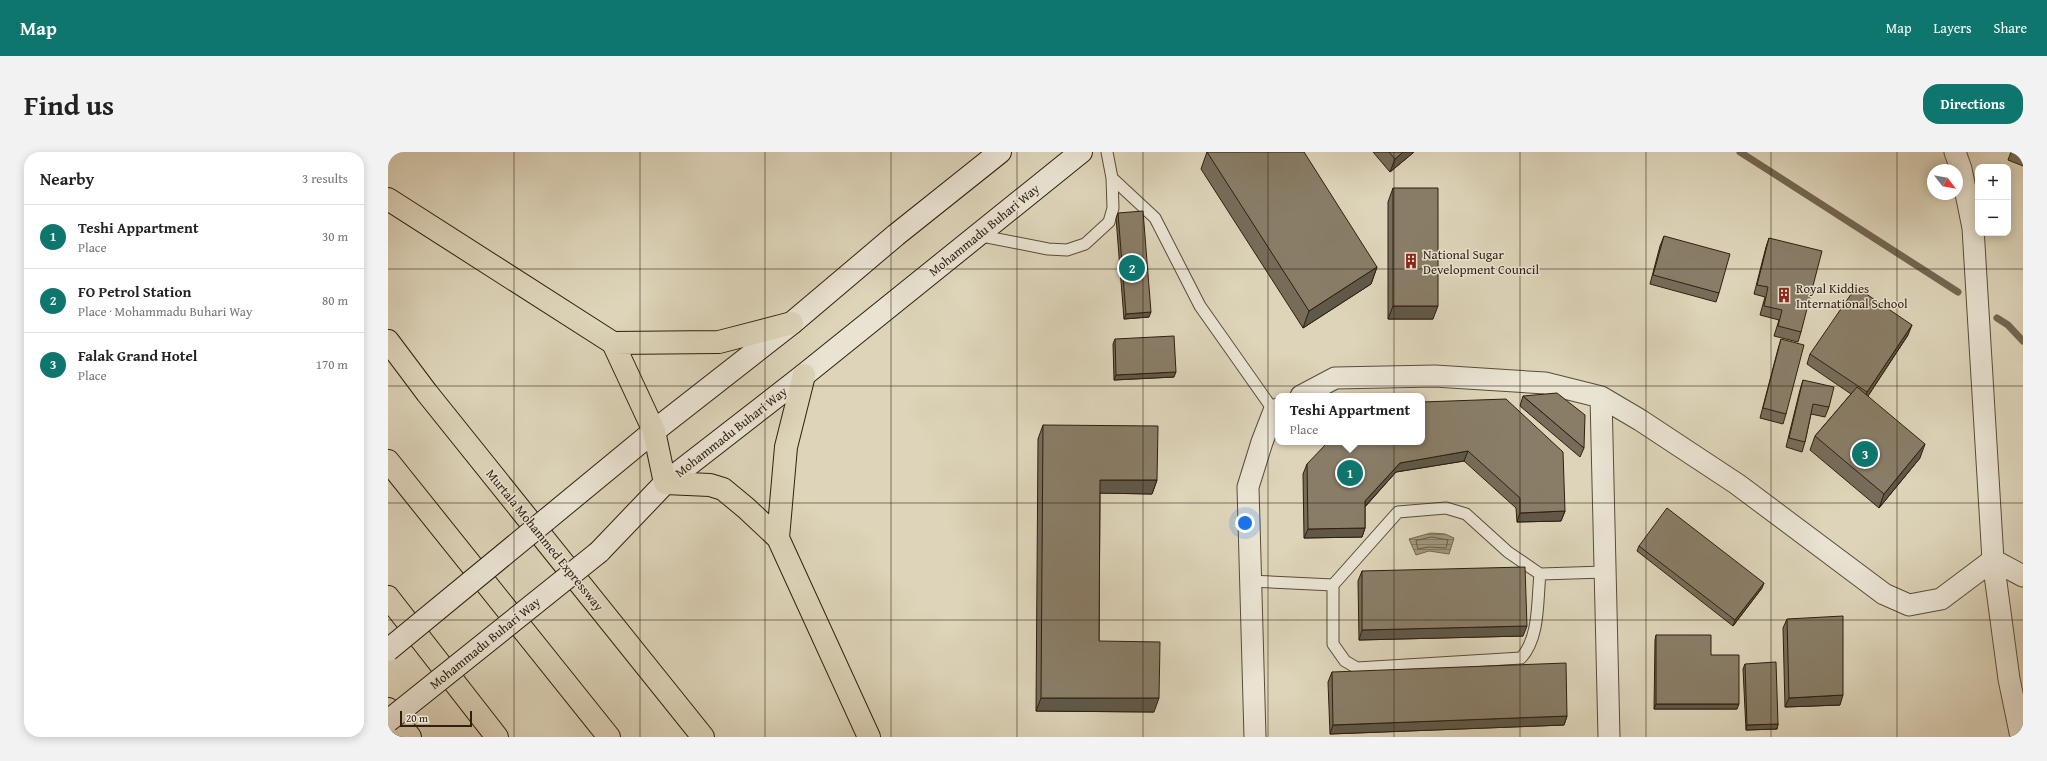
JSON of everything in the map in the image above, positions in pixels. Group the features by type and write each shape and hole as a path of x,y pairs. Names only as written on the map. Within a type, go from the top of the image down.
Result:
{"highway":[{"path":"388,199 613,344 654,431 665,483 710,485 723,490 746,508 778,538 869,737"},
{"path":"613,344 719,342 792,323"},
{"name":"Murtala Mohammed Expressway","path":"388,341 427,392 703,737"},
{"path":"778,538 786,447 804,375"},
{"path":"388,461 609,737"},
{"path":"388,597 498,737"},
{"path":"388,709 410,737"}],"main road":[{"path":"388,650 654,431 792,323 896,235 1000,152"},
{"name":"Mohammadu Buhari Way","path":"388,721 599,552 665,483 804,375 1081,152"}],"street":[{"path":"1955,152 1961,169 1973,228 1993,560 2009,679 2021,737"},
{"path":"1306,393 1334,378 1435,376 1546,382 1601,397 1640,420 1737,484 1884,594 1909,605 1941,599 1993,560"},
{"path":"1601,397 1609,737"},
{"path":"1255,737 1248,486 1275,413"},
{"path":"1993,560 2023,576"}],"lane":[{"path":"977,235 1067,250 1085,244 1109,222 1113,208 1112,178 1106,152"},
{"path":"1112,178 1155,218 1200,306 1275,409"},
{"path":"1540,574 1533,636 1528,650 1521,658 1357,668 1345,661 1333,644 1332,585 1398,512 1446,508 1466,514 1508,552 1540,574 1605,572"},
{"path":"1250,582 1332,585"}],"water":[{"path":"1431,533 1445,534 1454,538 1449,554 1429,551 1416,555 1409,539"}],"building":[{"path":"1207,152 1304,152 1377,267 1309,311"},
{"path":"1389,152 1403,152 1395,159"},
{"name":"National Sugar Development Council","path":"1393,188 1438,188 1438,306 1393,306"},
{"path":"1143,211 1151,312 1126,314 1118,213"},
{"path":"1664,236 1730,254 1719,293 1653,275"},
{"name":"Royal Kiddies International School","path":"1769,238 1822,251 1801,332 1778,326 1782,310 1764,306 1768,287 1757,285"},
{"path":"1856,287 1912,325 1867,392 1810,354"},
{"path":"1174,336 1176,372 1116,375 1115,339"},
{"path":"1781,339 1804,345 1786,414 1763,408"},
{"path":"1803,380 1834,387 1829,407 1813,404 1805,442 1789,438"},
{"path":"1857,387 1925,444 1884,494 1815,436"},
{"path":"1557,393 1585,415 1584,448 1523,396"},
{"path":"1506,399 1563,452 1565,511 1520,513 1520,498 1468,451 1400,463 1365,501 1365,528 1308,529 1307,464 1325,445 1425,445 1425,402"},
{"path":"1043,425 1158,426 1157,480 1100,480 1099,641 1160,642 1159,698 1041,698"},
{"path":"1667,508 1764,583 1735,620 1639,546"},
{"path":"1525,567 1527,626 1362,630 1362,571"},
{"path":"1843,616 1843,695 1789,698 1787,619"},
{"path":"1656,635 1711,635 1711,655 1739,655 1739,704 1656,704"},
{"path":"1776,662 1778,724 1747,725 1745,664"},
{"path":"1566,663 1567,716 1333,725 1332,672"}],"waterway":[{"path":"1740,152 1958,292"},
{"path":"1997,318 2008,325 2023,341"}],"place":[{"name":"National Sugar Development Council","path":"1411,261"},
{"name":"FO Petrol Station","path":"1132,268"},
{"name":"Royal Kiddies International School","path":"1784,295"},
{"name":"Falak Grand Hotel","path":"1865,454"},
{"name":"Teshi Appartment","path":"1350,473"}]}
